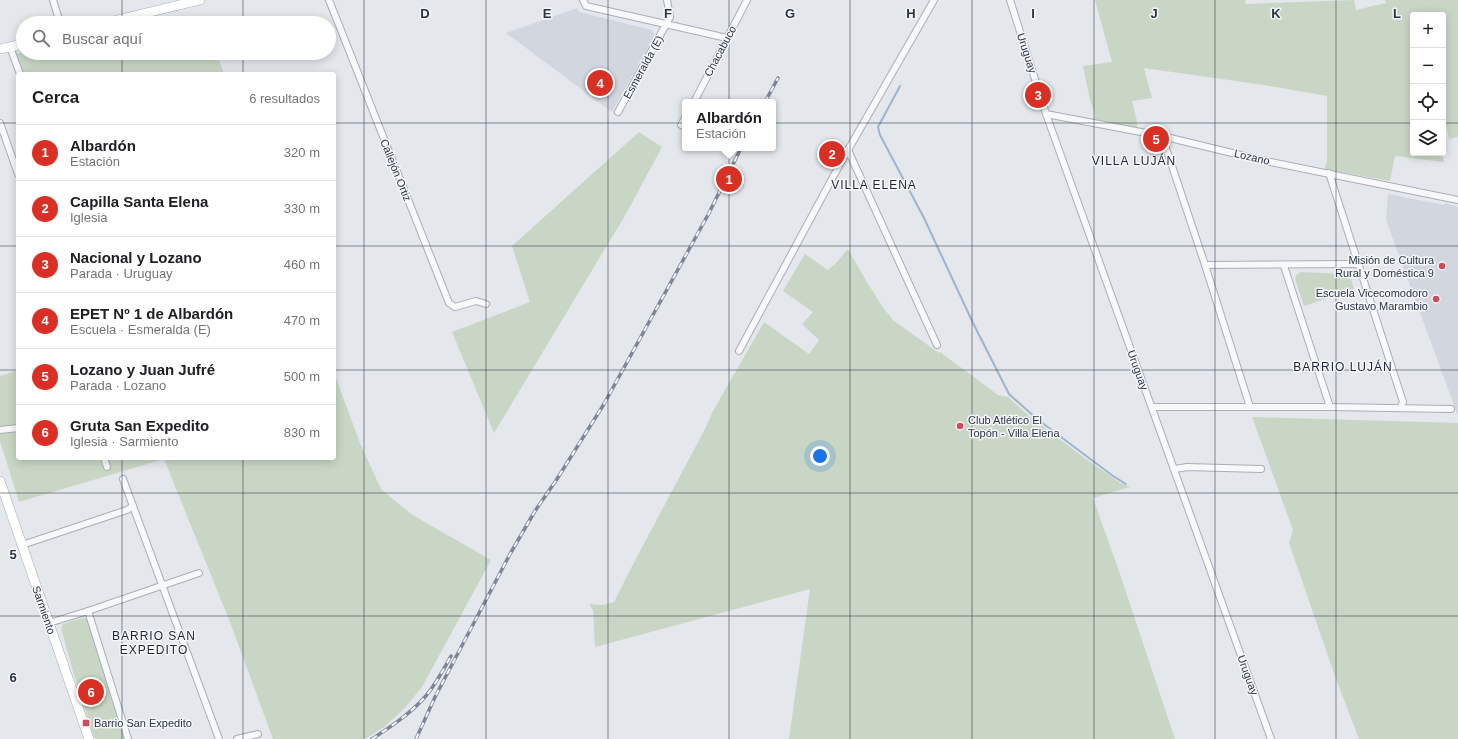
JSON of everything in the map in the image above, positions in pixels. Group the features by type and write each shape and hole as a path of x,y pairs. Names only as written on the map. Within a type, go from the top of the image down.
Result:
{"main road":[{"path":"134,16 200,0"},
{"path":"0,49 16,46"},
{"name":"Sarmiento","path":"0,481 88,739"}],"street":[{"path":"53,0 58,16"},
{"name":"Callejón Ortiz","path":"329,0 335,16"},
{"name":"Esmeralda (E)","path":"618,112 670,17 668,0"},
{"name":"Chacabuco","path":"696,99 747,0"},
{"path":"739,351 848,150 934,0"},
{"name":"Uruguay","path":"1010,0 1046,114 1271,739"},
{"path":"585,3 666,25 727,38"},
{"name":"Callejón Ortiz","path":"336,18 449,303 455,307 476,301 486,304"},
{"path":"10,47 19,72"},
{"name":"Lozano","path":"1046,114 1162,136 1261,160 1458,200"},
{"path":"0,124 16,168"},
{"path":"1162,136 1250,407"},
{"path":"848,150 937,346"},
{"path":"1329,174 1403,402 1400,408"},
{"path":"1205,265 1284,266 1358,264"},
{"path":"1284,266 1330,407"},
{"path":"1152,406 1330,407 1451,410"},
{"path":"0,430 16,428"},
{"path":"105,460 107,467"},
{"path":"1175,469 1187,467 1261,469"},
{"path":"123,479 219,739"},
{"path":"22,545 133,506"},
{"path":"49,623 199,573"},
{"path":"88,611 128,739"},
{"path":"237,739 258,734"}],"shaded area":[{"path":"577,8 579,12 652,30 655,35 612,112 506,33"},
{"name":"Escuela Vicecomodoro Gustavo Marambio","path":"1388,194 1444,205 1445,203 1458,207 1458,416 1386,220"}],"green space":[{"path":"1095,0 1245,0 1246,4 1354,0 1356,10 1386,3 1385,0 1458,0 1458,137 1449,139 1446,124 1446,12 1410,12 1410,156 1443,156 1444,162 1395,156 1390,181 1324,169 1327,162 1327,96 1264,85 1144,68 1152,98 1132,101 1137,121 1137,128 1094,119 1095,115 1090,100 1083,66 1112,62"},
{"path":"16,54 16,60 219,60 223,72 17,72 10,55"},
{"path":"639,132 662,147 626,214 494,433 452,332 530,302 512,246"},
{"path":"848,249 884,309 894,321 939,353 940,352 998,395 1008,397 1029,416 1083,457 1119,482 1130,487 1093,498 1175,739 789,739 810,589 595,647 593,610 589,604 603,605 614,602 704,431 713,411 764,322 809,354 819,340 802,324 813,312 783,291 805,254 828,270"},
{"path":"1301,272 1346,274 1351,279 1354,289 1304,306 1295,279 1297,274"},
{"path":"16,371 16,460 161,460 19,502 0,441 0,376"},
{"path":"336,378 360,443 381,489 411,514 491,560 422,687 405,708 384,727 365,739 273,739 230,622 164,460 336,460"},
{"path":"1252,417 1458,423 1458,739 1359,739 1336,679 1289,543 1293,530"},
{"path":"82,618 88,620 125,739 96,739 94,737 61,628 63,624"}],"waterway":[{"path":"900,86 878,127 880,135 924,218 973,323 1009,394 1037,419 1113,476 1126,484"}],"railway":[{"path":"767,99 778,78"},
{"path":"416,739 435,697 510,554 535,511 604,404 709,213 740,151"},
{"path":"372,739 400,720 424,698 439,678 451,656"}],"place":[{"name":"EPET Nº 1 de Albardón","path":"600,83"},
{"name":"Nacional y Lozano","path":"1038,95"},
{"name":"Lozano y Juan Jufré","path":"1156,139"},
{"name":"Capilla Santa Elena","path":"832,154"},
{"name":"Albardón","path":"729,179"},
{"name":"Misión de Cultura Rural y Doméstica 9","path":"1442,266"},
{"name":"Escuela Vicecomodoro Gustavo Marambio","path":"1436,299"},
{"name":"Club Atlético El Topón - Villa Elena","path":"960,426"},
{"name":"Gruta San Expedito","path":"91,692"},
{"name":"Barrio San Expedito","path":"86,723"}],"district":[{"name":"VILLA LUJÁN","path":"1134,161"},
{"name":"VILLA ELENA","path":"874,185"},
{"name":"BARRIO LUJÁN","path":"1343,367"},
{"name":"BARRIO SAN EXPEDITO","path":"154,643"}]}
